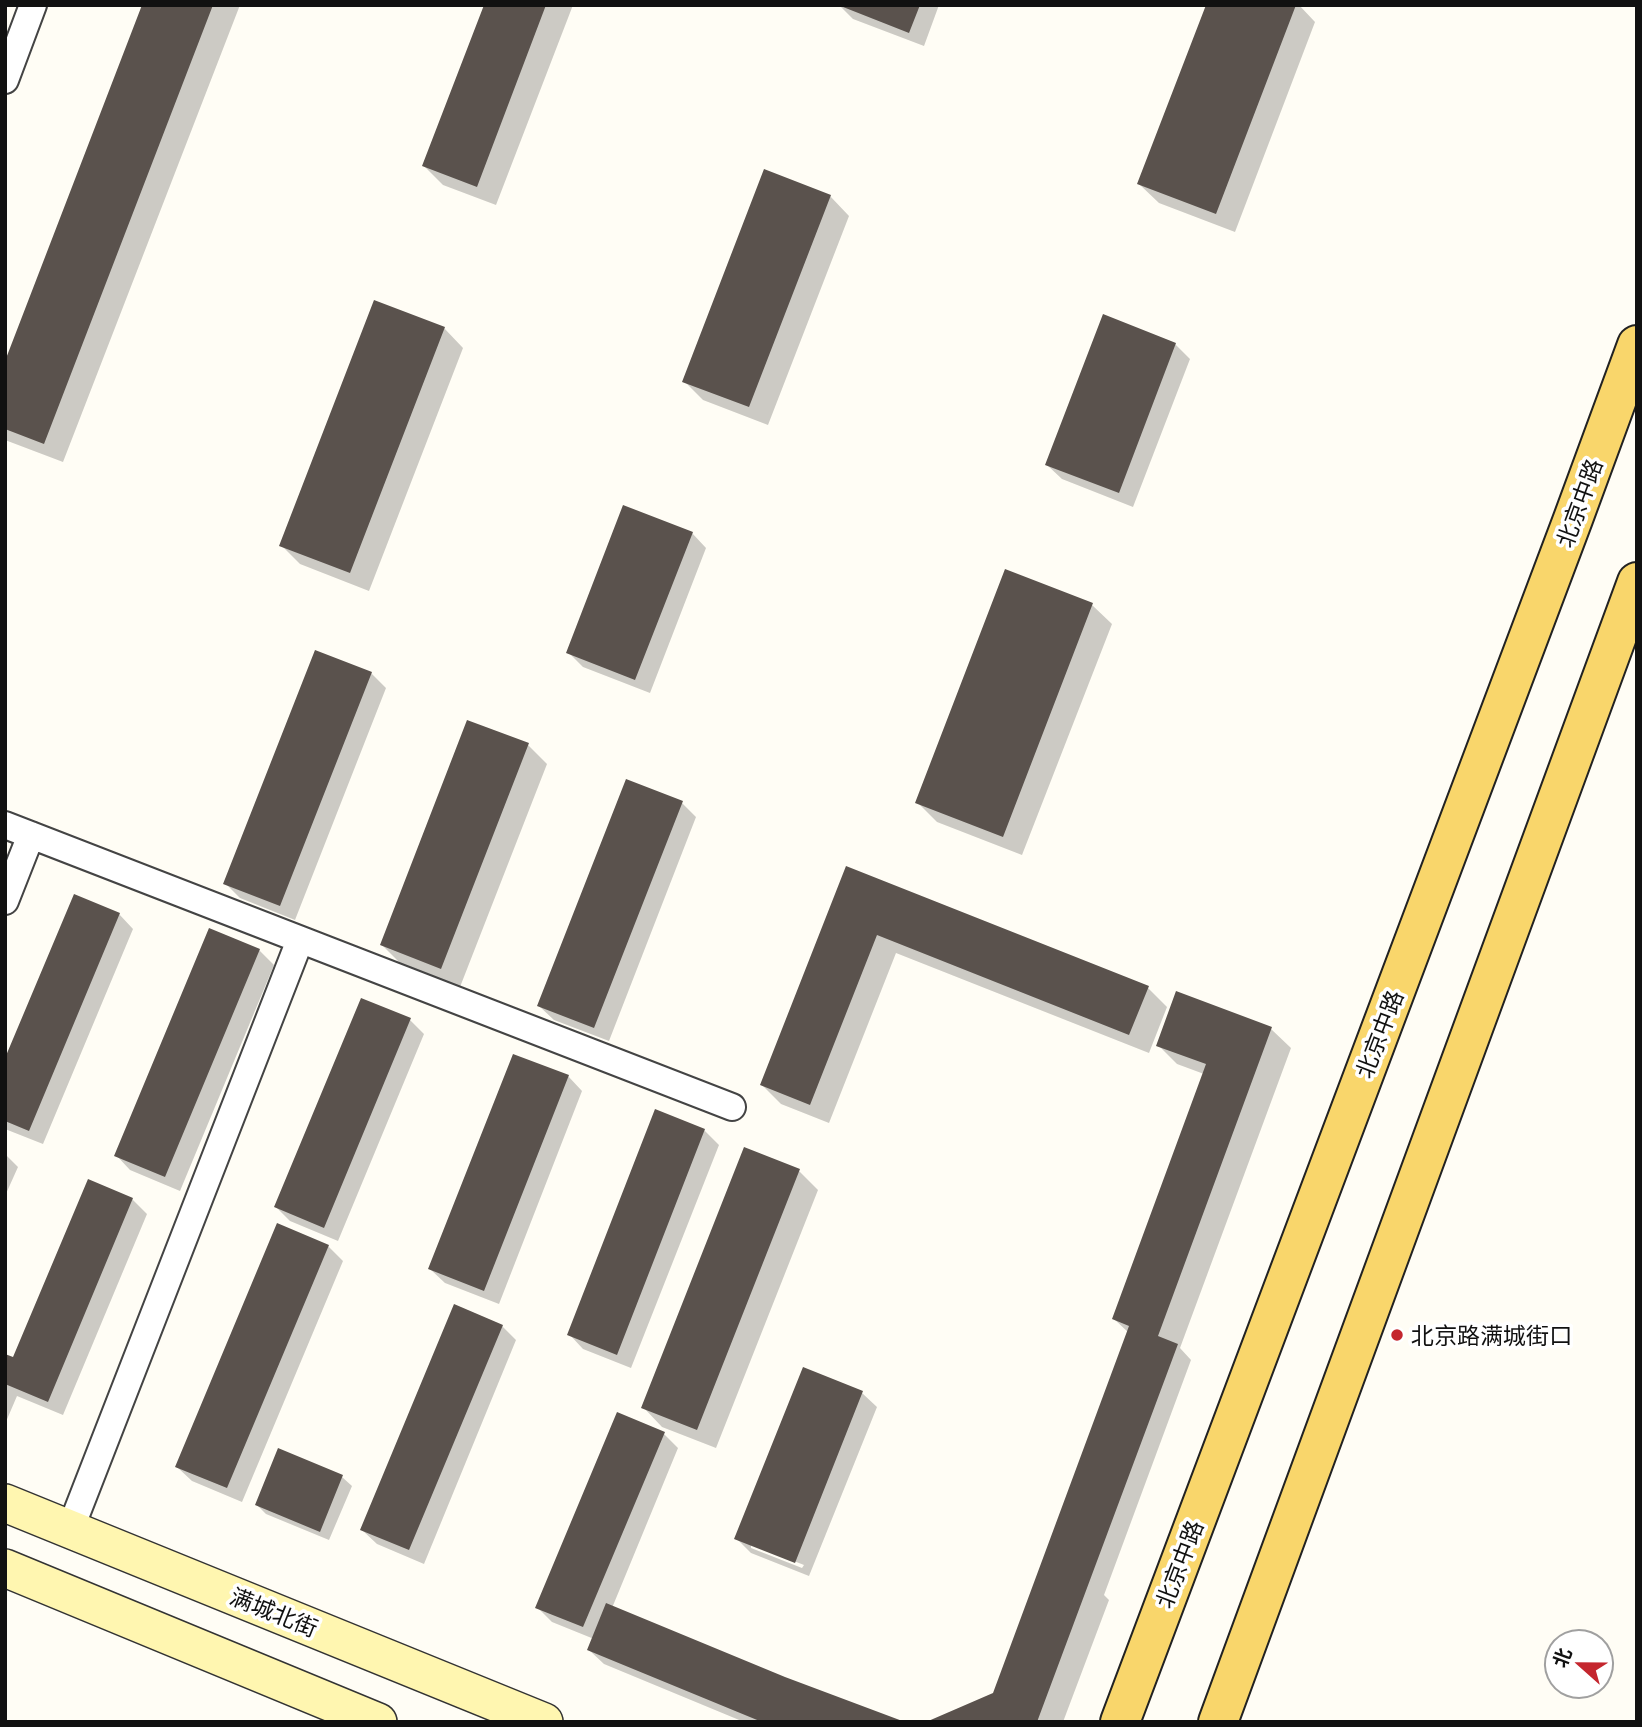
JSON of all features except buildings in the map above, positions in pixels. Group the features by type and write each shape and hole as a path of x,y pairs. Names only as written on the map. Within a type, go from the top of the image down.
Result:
{"main road":[{"name":"北京中路","path":"1120,1722 1637,345"},
{"path":"1218,1722 1637,582"},
{"name":"满城北街","path":"5,1503 544,1722"},
{"path":"5,1568 378,1722"}],"street":[{"path":"5,80 33,5"},
{"path":"5,825 732,1107"},
{"path":"5,901 31,835"},
{"path":"70,1530 300,940"}],"place":[{"name":"北京路满城街口","path":"1397,1335"}]}
